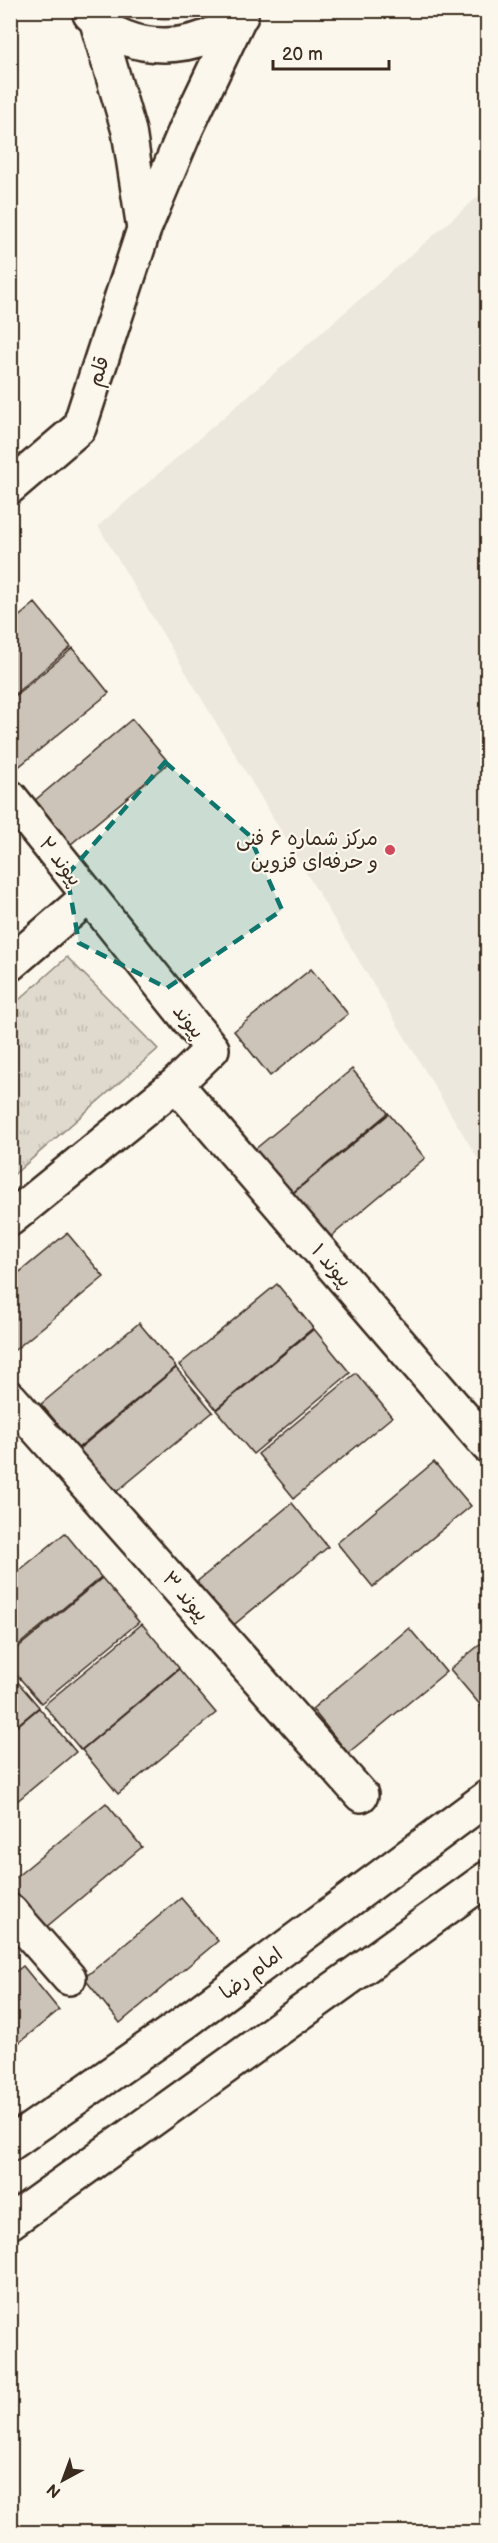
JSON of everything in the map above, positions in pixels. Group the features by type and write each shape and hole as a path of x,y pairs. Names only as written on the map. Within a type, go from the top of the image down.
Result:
{"street":[{"path":"92,16 123,38 154,45 184,45 214,36 243,14"},
{"name":"قلم","path":"10,487 79,428 144,229 186,129 243,14"},
{"name":"قلم","path":"92,16 129,131 144,229"},
{"name":"پیوند ۲","path":"10,797 89,896"},
{"path":"10,964 89,896"},
{"name":"پیوند","path":"10,1219 176,1084 212,1049 89,896"},
{"name":"پیوند ۱","path":"176,1084 488,1446"},
{"name":"پیوند ۳","path":"10,1398 361,1795"},
{"name":"امام رضا","path":"10,2144 184,2023 488,1797"},
{"path":"10,2222 488,1878"},
{"path":"10,1911 69,1978"}],"highlighted area":[{"path":"165,762 249,835 282,910 167,988 79,943 67,875"}],"shaded area":[{"name":"مرکز شماره ۶ فنی و حرفه‌ای قزوین","path":"487,189 487,1174 98,526"}],"green space":[{"path":"133,11 204,11 187,16 159,19"},
{"path":"67,957 158,1049 11,1177 11,1007"}],"building":[{"path":"35,603 71,647 10,698 10,624"},
{"path":"73,648 109,693 11,773 10,700"},
{"path":"132,719 169,763 71,844 34,801"},
{"path":"311,969 348,1014 270,1076 234,1031"},
{"path":"352,1069 388,1113 291,1194 254,1150"},
{"path":"389,1114 425,1158 328,1239 291,1195"},
{"path":"67,1233 104,1277 10,1354 10,1280"},
{"path":"277,1284 313,1328 216,1409 179,1365"},
{"path":"139,1323 176,1367 78,1448 41,1404"},
{"path":"314,1329 350,1373 253,1454 216,1410"},
{"path":"176,1368 213,1412 115,1493 79,1449"},
{"path":"356,1373 392,1417 294,1498 258,1454"},
{"path":"434,1462 471,1506 373,1587 337,1543"},
{"path":"292,1503 328,1547 230,1628 194,1584"},
{"path":"65,1533 101,1577 10,1652 10,1578"},
{"path":"102,1578 139,1622 41,1703 10,1667 10,1654"},
{"path":"142,1624 179,1668 81,1750 44,1705"},
{"path":"409,1628 446,1672 348,1753 312,1709"},
{"path":"488,1638 488,1713 487,1713 450,1669"},
{"path":"179,1669 216,1713 118,1794 82,1750"},
{"path":"10,1673 39,1707 10,1731"},
{"path":"39,1708 76,1752 10,1807 10,1732"},
{"path":"106,1803 142,1847 45,1928 10,1887 10,1882"},
{"path":"181,1898 218,1941 120,2023 84,1978"},
{"path":"23,1966 59,2010 10,2050 10,1976"}],"place":[{"name":"مرکز شماره ۶ فنی و حرفه‌ای قزوین","path":"390,850"}]}
